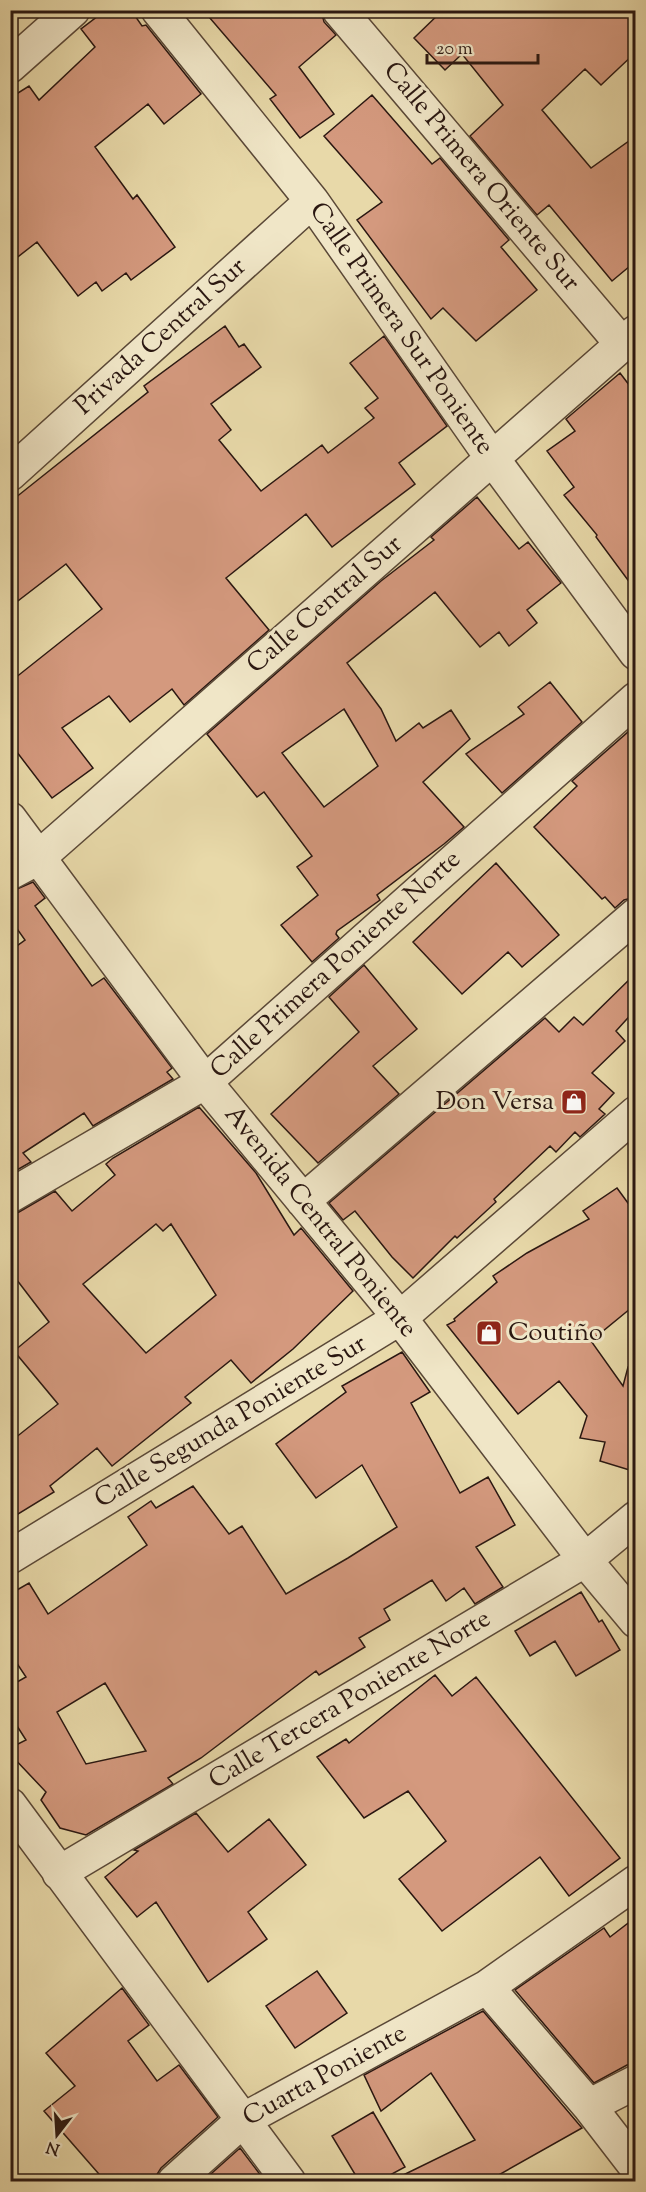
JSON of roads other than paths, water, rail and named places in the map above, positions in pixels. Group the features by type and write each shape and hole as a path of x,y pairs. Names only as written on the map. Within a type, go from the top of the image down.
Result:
{"street":[{"path":"10,66 74,10"},
{"name":"Calle Primera Sur Poniente","path":"158,10 312,201 492,458 636,653"},
{"name":"Calle Primera Oriente Sur","path":"339,10 629,338"},
{"name":"Privada Central Sur","path":"10,474 312,201"},
{"name":"Calle Central Sur","path":"24,865 629,338"},
{"name":"Calle Primera Poniente Norte","path":"10,1197 205,1082 636,699"},
{"name":"Avenida Central Poniente","path":"10,819 24,865 400,1318 585,1560 636,1621"},
{"path":"303,1201 636,915"},
{"name":"Calle Segunda Poniente Sur","path":"10,1557 400,1318 636,1113"},
{"name":"Calle Tercera Poniente Norte","path":"59,1873 585,1560 636,1518"},
{"path":"10,1805 289,2181"},
{"name":"Cuarta Poniente","path":"174,2181 243,2120 488,1987 636,1882"},
{"path":"488,1987 589,2106 636,2167"},
{"path":"589,2106 636,2082"}],"place":[{"name":"Don Versa","path":"574,1102"},
{"name":"Coutiño","path":"489,1333"}]}
